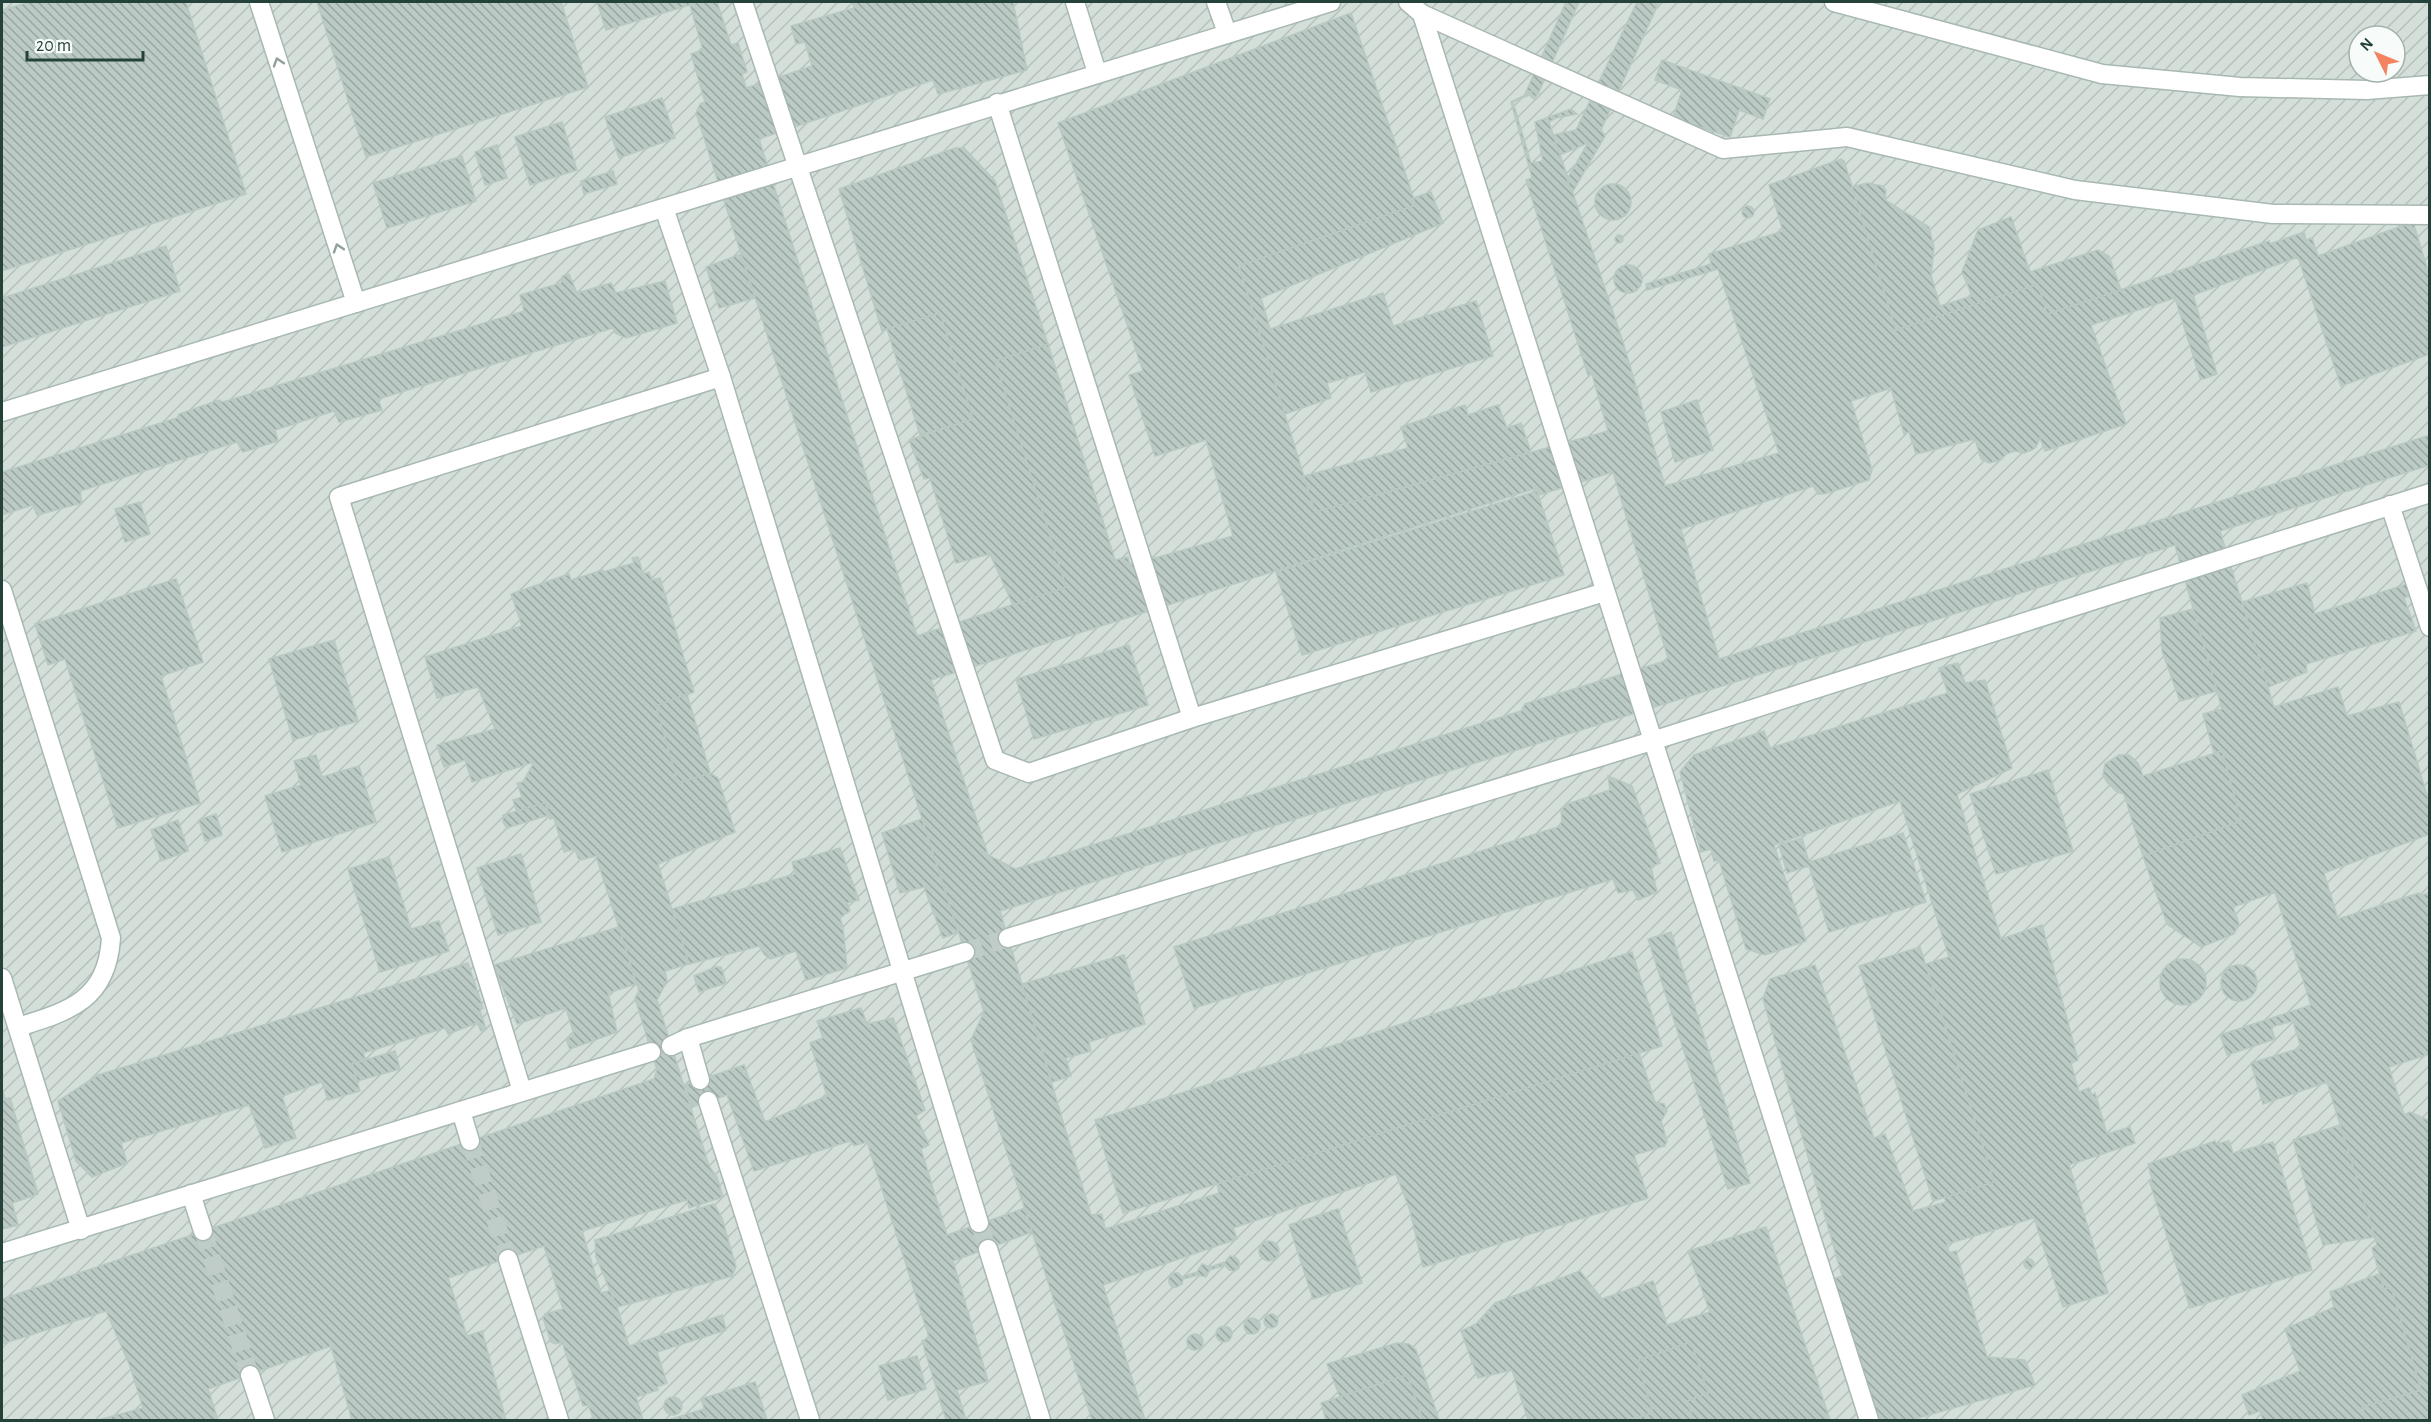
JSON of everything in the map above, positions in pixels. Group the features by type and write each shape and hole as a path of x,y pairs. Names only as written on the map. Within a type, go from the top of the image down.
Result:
{"lane":[{"path":"259,2 356,303"},
{"path":"743,2 995,760 1029,773 1192,718 1605,592"},
{"path":"1075,2 1097,73"},
{"path":"1216,2 1227,33"},
{"path":"2,412 997,103 1331,2"},
{"path":"1408,2 1422,14 1723,149 1847,137 2075,190 2273,214 2430,215"},
{"path":"1834,2 2102,74 2240,87 2367,90 2430,85"},
{"path":"1422,14 1869,1420"},
{"path":"997,103 1192,718"},
{"path":"664,208 722,377 980,1223"},
{"path":"522,1091 339,497 722,377"},
{"path":"1008,938 1652,741 2430,493"},
{"path":"2390,505 2430,627"},
{"path":"2,590 111,938 110,960 99,982 82,1001 61,1014 18,1027"},
{"path":"700,1080 679,1042 965,952"},
{"path":"2,978 81,1230"},
{"path":"2,1253 651,1052"},
{"path":"708,1101 810,1420"},
{"path":"461,1111 470,1141"},
{"path":"191,1194 203,1231"},
{"path":"988,1249 1041,1420"},
{"path":"508,1258 560,1420"},
{"path":"250,1375 265,1420"}],"shaded area":[{"path":"2,2 2429,2 2429,1420 2,1420"}],"building":[{"path":"29,2 186,2 246,194 2,271 2,10"},
{"path":"317,2 561,2 588,87 366,157"},
{"path":"597,2 689,2 690,5 606,30"},
{"path":"689,2 717,2 731,45 738,43 747,72 742,74 746,88 812,66 805,42 796,44 791,26 854,8 852,2 1013,2 1027,70 938,94 933,80 759,139 917,636 1066,587 995,361 1048,344 1115,560 1128,557 1130,565 1233,536 1206,440 1155,456 1129,375 1143,371 1058,123 1351,13 1416,205 1239,266 1315,512 1608,431 1592,374 1588,375 1526,180 1532,178 1511,102 1535,90 1539,92 1534,99 1529,95 1513,102 1531,163 1543,161 1535,122 1571,109 1577,114 1556,118 1549,122 1623,342 1665,486 1779,453 1718,269 1647,290 1646,284 1711,264 1709,254 1783,231 1769,185 1841,159 1844,161 1896,330 2038,284 2047,314 2269,241 2270,244 2304,232 2306,240 2312,238 2318,256 2413,222 2430,277 2430,354 2341,386 2298,257 2193,295 2217,374 2203,379 2200,378 2175,298 2091,325 2126,424 2045,451 2040,438 2032,450 2024,453 2015,451 2006,454 2001,460 1989,463 1981,459 1975,439 1916,454 1909,432 1904,434 1891,388 1851,401 1872,470 1869,480 1824,494 1818,494 1813,486 1681,529 1719,659 2430,435 2430,465 2220,531 2274,707 2338,687 2347,716 2399,702 2430,805 2430,834 2324,873 2338,919 2419,893 2420,896 2430,892 2430,1054 2389,1067 2404,1115 2410,1112 2430,1121 2430,1420 2367,1420 2362,1407 2421,1390 2391,1287 2384,1289 2372,1248 2377,1245 2327,1082 2263,1104 2251,1063 2301,1048 2293,1021 2271,1027 2275,1039 2227,1055 2220,1035 2311,1005 2275,892 2233,907 2239,924 2234,934 2201,947 2167,924 2143,856 2241,821 2222,751 2214,753 2203,714 2222,709 2175,545 1000,911 1091,1215 1102,1214 1105,1229 1219,1193 1217,1184 1639,1053 1655,1102 1664,1104 1667,1111 1661,1121 1667,1141 1665,1146 1634,1155 1648,1198 1423,1267 1410,1211 1396,1174 1233,1228 1237,1239 1103,1285 1145,1420 1092,1420 971,1040 984,1012 696,113 700,104 705,102 691,54 703,50","holes":["1613,472 1668,658 1665,661 1525,704 1521,711 1015,869 988,855 931,680 1537,488 1539,495"]},
{"path":"1566,2 1579,2 1539,92 1535,90 1525,94"},
{"path":"1637,2 1659,2 1601,130 1605,136 1572,193 1567,179 1588,143 1560,155 1553,135 1576,130"},
{"path":"1662,60 1770,99 1763,119 1739,110 1730,137 1673,118 1682,90 1655,80"},
{"path":"662,98 675,138 619,158 605,117"},
{"path":"562,122 577,170 530,185 515,137"},
{"path":"497,145 507,178 485,185 475,152"},
{"path":"955,148 964,148 995,181 1048,344 995,361 1066,587 1013,605 990,554 956,563 930,478 924,479 909,440 973,419 940,313 882,331 839,189"},
{"path":"462,156 476,201 387,228 373,183"},
{"path":"613,171 617,184 584,194 581,181"},
{"path":"1867,183 1882,186 1886,190 1885,200 1929,227 1934,248 1931,275 1940,306 1972,296 1962,272 1978,230 2011,217 2030,272 2098,250 2109,256 2121,290 2047,314 2038,284 1896,330 1852,187"},
{"path":"1613,184 1625,190 1631,202 1625,214 1613,220 1601,214 1595,202 1601,190"},
{"path":"1431,192 1443,223 1261,298 1270,329 1383,293 1393,326 1476,301 1493,356 1371,392 1365,372 1327,383 1331,398 1285,414 1239,266 1416,205 1413,198"},
{"path":"1750,206 1754,212 1750,218 1746,218 1742,210"},
{"path":"1619,235 1623,239 1619,243 1615,239"},
{"path":"166,246 180,291 2,347 2,298"},
{"path":"741,254 755,298 719,308 706,267"},
{"path":"1628,265 1638,269 1642,279 1638,289 1628,293 1618,289 1614,279 1618,269"},
{"path":"569,274 577,293 611,283 616,293 665,281 677,323 626,338 615,333 613,328 378,399 382,410 339,422 334,411 275,430 278,441 243,452 237,442 80,491 82,503 37,515 33,505 2,515 2,472 177,418 179,414 219,400 223,402 524,311 520,295 561,283 562,276"},
{"path":"940,313 973,419 920,435 887,329"},
{"path":"1697,400 1713,450 1675,462 1661,412"},
{"path":"1465,405 1468,415 1498,405 1507,428 1521,423 1531,452 1315,512 1304,476 1408,448 1401,427"},
{"path":"1537,491 1564,575 1302,655 1276,572"},
{"path":"140,502 150,534 125,542 115,509"},
{"path":"638,557 643,574 649,572 652,580 660,578 694,692 656,706 678,783 710,773 718,778 735,832 658,864 689,964 665,971 667,981 657,1000 709,1166 717,1177 723,1197 689,1208 687,1200 582,1231 601,1293 612,1290 629,1346 722,1315 726,1330 657,1352 667,1383 657,1387 658,1390 636,1397 643,1420 594,1420 588,1405 583,1406 562,1342 555,1344 551,1342 543,1318 545,1314 563,1309 544,1246 448,1278 467,1336 482,1331 506,1420 352,1420 331,1346 208,1389 218,1420 98,1420 143,1408 130,1366 106,1311 2,1344 2,1299 654,1079 657,1070 635,998 639,991 596,856 581,860 575,849 564,852 554,818 550,819 545,803 517,813 513,800 522,797 517,783 523,782 534,762 472,782 465,760 444,767 437,745 495,729 478,687 437,698 425,657 522,626 511,594 569,574 571,580 634,563 632,558"},
{"path":"176,579 203,662 161,676 200,803 118,828 65,659 48,665 35,624"},
{"path":"2307,583 2315,614 2407,584 2411,595 2404,598 2416,631 2306,664 2307,672 2268,687 2242,602"},
{"path":"2193,609 2217,691 2180,701 2162,651 2160,618"},
{"path":"334,640 358,721 293,740 269,659"},
{"path":"1129,645 1148,705 1034,739 1016,679"},
{"path":"1958,663 1965,683 1985,680 2012,768 1957,794 2001,939 2042,925 2078,1060 2071,1063 2079,1092 2089,1088 2092,1095 2095,1093 2107,1134 2130,1127 2135,1143 2069,1165 2108,1293 2063,1307 2034,1218 1947,1244 1949,1253 1956,1251 1987,1357 2025,1360 2035,1385 1911,1420 1877,1420 1833,1279 1842,1276 1763,999 1770,979 1815,965 1874,1138 1885,1134 1913,1211 1946,1202 1944,1197 1994,1182 1926,964 1949,957 1900,801 1774,845 1806,941 1765,955 1746,949 1719,860 1714,861 1711,849 1701,852 1680,772 1694,755 1764,731 1770,748 1948,693 1939,668"},
{"path":"687,694 710,773 678,783 656,706"},
{"path":"2222,751 2241,821 2143,856 2124,794 2116,791 2107,782 2103,775 2105,764 2119,755 2129,755 2138,763 2143,776"},
{"path":"316,755 322,777 359,766 376,822 282,852 265,796 301,785 294,761"},
{"path":"2048,770 2073,851 1996,874 1970,794"},
{"path":"1608,776 1632,786 1660,863 1651,867 1657,892 1638,900 1633,890 1618,893 1613,879 1194,1008 1174,947 1558,827 1562,821 1561,809 1570,803 1610,790"},
{"path":"545,803 549,815 507,828 503,822 503,815"},
{"path":"216,814 222,835 205,841 199,820"},
{"path":"922,819 958,932 943,938 924,887 900,893 882,833"},
{"path":"178,820 188,851 161,861 151,830"},
{"path":"1903,833 1926,902 1829,932 1809,866 1787,873 1779,845 1802,838 1809,862"},
{"path":"840,848 859,900 847,903 850,911 840,918 847,968 806,980 796,951 770,959 759,946 689,964 672,909 795,874 792,862"},
{"path":"521,854 541,922 498,935 477,868"},
{"path":"389,857 411,929 439,921 449,951 380,972 348,869"},
{"path":"619,927 636,984 608,993 617,1032 570,1049 566,1039 574,1035 566,1008 517,1024 494,965"},
{"path":"1671,932 1750,1183 1728,1189 1648,939"},
{"path":"1920,947 1994,1182 1933,1201 1859,966"},
{"path":"1632,952 1662,1046 1123,1213 1095,1120"},
{"path":"1124,955 1145,1024 1089,1042 1091,1051 1066,1058 1071,1076 1052,1082 1022,984"},
{"path":"2188,959 2200,965 2205,973 2205,991 2200,999 2192,1004 2178,1005 2166,999 2161,991 2160,977 2166,965 2174,960"},
{"path":"468,963 483,1008 480,1011 486,1029 481,1031 477,1023 448,1034 445,1028 363,1053 366,1060 352,1064 360,1091 328,1100 322,1082 282,1096 296,1138 265,1148 249,1105 121,1143 127,1163 92,1177 76,1161 58,1101 98,1075"},
{"path":"2239,965 2251,971 2257,983 2251,995 2239,1001 2227,995 2221,983 2227,971"},
{"path":"721,967 726,983 699,992 694,976"},
{"path":"861,1008 867,1024 893,1018 925,1110 916,1116 929,1145 921,1149 947,1235 1025,1208 1032,1232 953,1261 988,1381 957,1390 966,1420 946,1420 922,1341 929,1337 867,1142 854,1146 850,1141 754,1171 727,1095 692,1107 685,1085 744,1065 765,1122 827,1096 810,1043 823,1038 817,1021"},
{"path":"395,1051 400,1069 357,1081 352,1064"},
{"path":"2,1088 5,1099 10,1098 38,1194 12,1203 18,1225 2,1229"},
{"path":"2,1089 5,1099 10,1098 37,1194 12,1203 18,1225 2,1229"},
{"path":"2340,1125 2375,1237 2323,1245 2293,1140"},
{"path":"2215,1141 2216,1144 2229,1141 2233,1153 2273,1142 2312,1270 2190,1308 2149,1180 2152,1179 2148,1164"},
{"path":"714,1204 722,1218 736,1267 732,1276 617,1307 596,1257 595,1240"},
{"path":"1338,1209 1362,1283 1313,1299 1289,1225"},
{"path":"1766,1227 1830,1420 1693,1420 1687,1401 1708,1393 1691,1342 1637,1361 1653,1413 1627,1420 1528,1420 1512,1370 1478,1378 1461,1331 1476,1324 1495,1303 1580,1271 1602,1299 1653,1281 1667,1325 1710,1312 1688,1251"},
{"path":"1265,1241 1273,1241 1279,1247 1279,1255 1273,1261 1265,1261 1259,1255 1259,1247"},
{"path":"1230,1256 1239,1261 1239,1268 1235,1271 1229,1270 1225,1265 1210,1270 1206,1277 1198,1275 1183,1279 1182,1284 1177,1287 1172,1287 1169,1283 1172,1273 1178,1273 1182,1277 1197,1272 1202,1264 1210,1267 1225,1262"},
{"path":"2029,1259 2033,1260 2033,1268 2029,1269 2025,1268 2024,1264 2025,1260"},
{"path":"2379,1274 2384,1289 2391,1287 2421,1390 2362,1407 2367,1420 2263,1420 2260,1411 2249,1415 2242,1395 2300,1371 2285,1329 2334,1307 2330,1292"},
{"path":"1268,1314 1274,1314 1278,1321 1274,1328 1268,1328 1264,1324 1264,1318"},
{"path":"1252,1318 1260,1326 1252,1334 1244,1326"},
{"path":"1224,1326 1230,1328 1232,1334 1230,1340 1224,1342 1218,1340 1216,1334 1218,1328"},
{"path":"1192,1334 1198,1334 1203,1342 1201,1348 1192,1350 1187,1345 1187,1339"},
{"path":"1691,1342 1708,1393 1687,1401 1693,1420 1627,1420 1653,1413 1637,1361"},
{"path":"1397,1343 1409,1344 1416,1350 1439,1420 1423,1420 1407,1375 1340,1397 1327,1364"},
{"path":"917,1356 926,1389 888,1400 879,1366"},
{"path":"1407,1375 1423,1420 1326,1420 1321,1403"},
{"path":"755,1382 767,1420 708,1420 701,1399"},
{"path":"673,1397 679,1400 682,1406 679,1412 673,1415 667,1412 664,1406 667,1400"},
{"path":"704,1409 708,1420 668,1420"}],"tunnel":[{"path":"965,952 1008,938"},
{"path":"470,1141 508,1259"},
{"path":"979,1223 988,1249"},
{"path":"203,1231 250,1375"}]}
